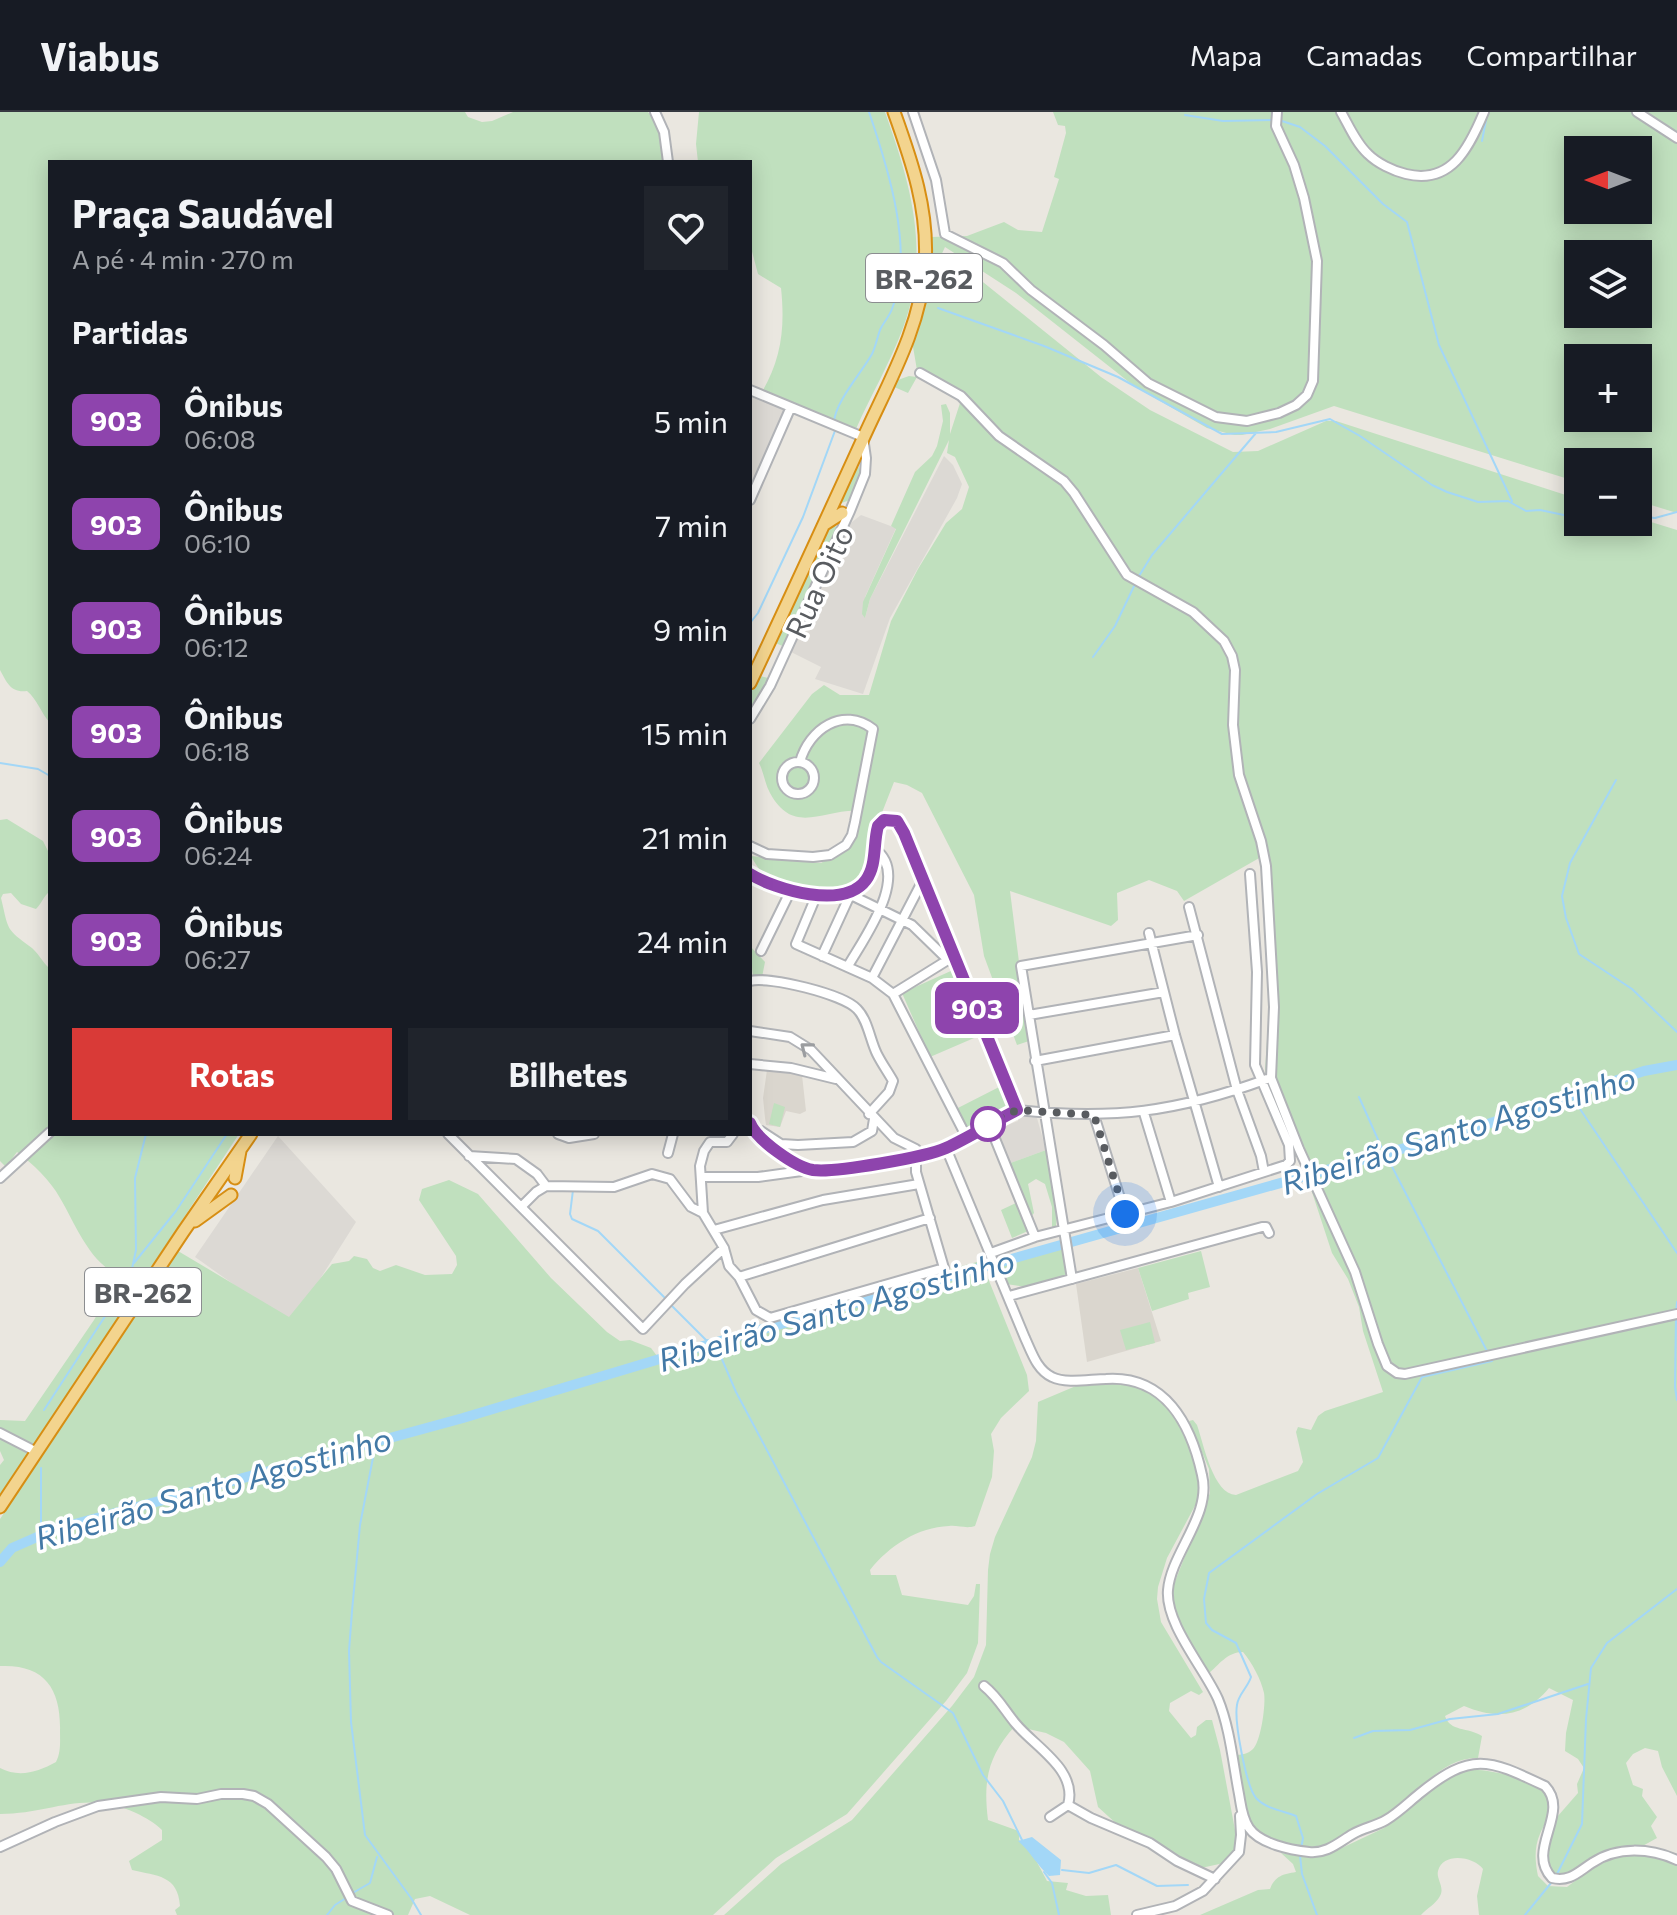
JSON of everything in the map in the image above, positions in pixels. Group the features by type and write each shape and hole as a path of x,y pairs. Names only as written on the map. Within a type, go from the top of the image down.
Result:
{"highway":[{"name":"BR-262","path":"752,679 911,329 921,296 925,227 921,196 894,112"},
{"path":"822,528 834,516 846,512"},
{"name":"BR-262","path":"0,1507 250,1136"},
{"path":"235,1178 240,1149"},
{"path":"183,1232 231,1195"}],"street":[{"path":"655,112 664,132 668,160"},
{"path":"913,112 936,180 945,234 1003,263 1031,290 1158,389 1216,417 1247,421 1296,405 1310,390 1313,381 1317,261 1294,165 1276,126 1277,112"},
{"path":"1341,112 1370,156 1392,169 1425,176 1439,174 1459,158 1484,112"},
{"path":"1637,112 1677,138"},
{"path":"920,373 961,396 999,436 1064,481 1127,575 1193,612 1224,641 1232,656 1235,670 1233,725 1239,775 1266,866 1274,1007 1266,1079 1291,1155 1286,1165 1125,1214 1065,1239 1035,1237 992,1256"},
{"path":"752,391 863,437"},
{"path":"752,495 790,409"},
{"name":"Rua Oito","path":"752,716 770,686 865,474 863,437"},
{"path":"832,504 836,510 846,512"},
{"path":"752,847 767,854 813,857 830,855 846,845 855,822 873,729 858,720 847,718 828,723 810,740 800,762"},
{"path":"793,762 800,762 812,769 814,781 806,792 793,793 783,785 783,771 793,762"},
{"path":"822,956 845,909 848,894 867,879 880,823 888,819 897,821 1017,1110"},
{"path":"848,966 879,908 890,874 884,857 875,849"},
{"path":"1250,874 1257,972 1254,1059 1355,1272 1387,1366 1405,1374 1677,1314"},
{"path":"752,875 790,892 848,894 917,929 952,958"},
{"path":"872,978 923,880"},
{"path":"761,951 790,892"},
{"path":"817,894 796,944 872,978 893,994 966,1136"},
{"path":"1189,907 1237,1090 1264,1172"},
{"path":"1072,1279 1021,966 1150,938 1198,935"},
{"path":"1150,938 1219,1187"},
{"path":"893,994 952,958"},
{"path":"752,981 766,980 808,989 855,1007 893,1081 872,1116"},
{"path":"1029,1015 1164,992"},
{"path":"732,1136 727,1142 708,1143 702,1159 703,1213 724,1248 729,1266 739,1277 756,1310 770,1318 944,1268 919,1184 914,1147 900,1142 872,1116 811,1050 790,1037 752,1031"},
{"path":"1035,1061 1175,1035"},
{"path":"752,1064 785,1067 836,1079"},
{"path":"701,1177 758,1177 917,1157 946,1148 1017,1110 1094,1115 1144,1113 1194,1103 1266,1079"},
{"path":"1144,1113 1171,1202"},
{"path":"1094,1115 1125,1214"},
{"path":"752,1126 781,1144 853,1142 872,1131 875,1125 872,1116"},
{"path":"989,1124 1035,1237"},
{"path":"752,1126 793,1161 814,1170"},
{"path":"0,1178 48,1134"},
{"path":"450,1136 643,1329 724,1248"},
{"path":"668,1153 672,1136"},
{"path":"946,1148 1037,1363 1051,1377 1120,1378 1146,1383 1175,1408 1191,1440 1204,1480 1203,1493 1193,1530 1170,1582 1169,1596 1176,1622 1222,1709 1242,1812 1251,1831 1263,1840 1307,1852 1320,1852 1358,1831 1383,1822 1451,1770 1484,1764 1519,1774 1550,1791 1555,1807 1545,1837 1544,1863 1552,1878 1570,1878 1593,1862 1621,1852 1653,1851 1677,1860"},
{"path":"469,1156 516,1159 540,1177 546,1186"},
{"path":"522,1206 546,1186 614,1187 624,1186 644,1175 658,1175 675,1184 691,1207 703,1213"},
{"path":"714,1230 823,1200 919,1184"},
{"path":"739,1277 930,1218"},
{"path":"1009,1296 1262,1227 1266,1227 1269,1233"},
{"path":"0,1433 37,1452"},
{"path":"984,1686 1062,1772 1070,1791 1068,1805 1050,1817"},
{"path":"0,1847 98,1806 161,1797 254,1796 268,1804 326,1857 352,1901 388,1915"},
{"path":"1068,1805 1150,1843 1177,1861 1215,1879"},
{"path":"1137,1915 1186,1901 1203,1891 1239,1852 1242,1812"}],"shaded area":[{"path":"752,395 786,410 752,485"},
{"path":"944,456 953,465 962,484 890,618 863,694 815,679 821,667 789,651 847,526 861,515 896,528 865,597 865,618 870,599"},
{"path":"767,1070 802,1075 806,1111 800,1114 786,1111 780,1127 766,1125 763,1098"},
{"path":"1018,1116 1037,1118 1046,1150 1008,1164 994,1130 1018,1121"},
{"path":"278,1136 356,1222 291,1325 195,1257"},
{"path":"1138,1268 1161,1341 1087,1362 1076,1284"}],"green space":[{"path":"0,112 465,112 468,117 482,122 513,112 648,112 657,121 666,160 48,160 48,720 30,694 13,689 0,670"},
{"path":"699,112 885,112 910,193 916,273 903,328 856,429 762,392 778,354 783,316 781,288 758,274 752,252 752,160 698,160"},
{"path":"1053,112 1677,112 1677,513 1652,505 1652,448 1564,448 1564,478 1334,406 1270,429 1242,435 1207,428 1134,386 1016,293 945,247 939,260 968,270 1101,377 1150,410 1233,452 1258,451 1326,421 1336,421 1564,494 1564,536 1652,536 1652,522 1677,530 1677,1796 1662,1767 1658,1751 1645,1748 1633,1754 1626,1763 1633,1785 1643,1789 1642,1796 1657,1817 1651,1826 1657,1838 1639,1848 1609,1854 1566,1882 1551,1881 1542,1842 1557,1817 1578,1793 1577,1784 1584,1768 1578,1759 1565,1751 1573,1700 1549,1688 1530,1705 1510,1713 1488,1713 1464,1706 1445,1716 1451,1725 1482,1736 1478,1758 1451,1764 1376,1824 1315,1852 1250,1833 1228,1755 1247,1753 1256,1745 1264,1713 1263,1688 1243,1652 1228,1657 1208,1674 1190,1646 1175,1610 1172,1589 1210,1493 1209,1469 1189,1421 1193,1420 1197,1425 1215,1478 1228,1493 1236,1495 1298,1471 1303,1462 1296,1432 1298,1427 1311,1430 1318,1416 1325,1411 1383,1392 1363,1331 1359,1307 1348,1279 1332,1253 1308,1180 1275,1106 1265,1070 1269,1010 1261,857 1184,901 1177,891 1149,880 1117,893 1118,920 1111,926 1010,891 1029,1041 1017,1045 984,956 974,895 922,793 894,782 874,833 870,864 854,888 811,890 778,886 765,876 752,858 821,863 846,849 858,828 860,811 810,817 789,814 770,793 759,763 812,694 824,685 840,695 869,695 891,621 946,523 962,509 969,487 955,457 947,453 949,440 870,599 865,618 862,614 863,602 896,529 891,526 915,472 932,456 937,446 943,421 941,405 946,404 950,413 950,434 961,400 918,376 912,341 930,237 967,236 1004,222 1018,230 1042,232 1059,179 1054,177 1066,133 1065,126 1058,125"},
{"path":"909,376 917,377 908,393 892,386 895,381"},
{"path":"857,463 861,473 850,500 836,505"},
{"path":"830,524 837,527 829,556 785,647 773,642"},
{"path":"756,675 768,678 752,709 752,684"},
{"path":"7,819 43,841 48,851 48,894 36,909 21,904 11,893 3,894 1,898 9,928 48,967 48,1136 238,1136 0,1496 0,1465 4,1460 0,1451 0,1420 25,1421 94,1320 121,1274 101,1263 93,1254 56,1191 35,1167 17,1152 6,1167 0,1161 0,820"},
{"path":"752,948 765,962 762,977 753,978"},
{"path":"953,970 981,1035 930,1057 902,993"},
{"path":"1003,1085 1011,1107 977,1126 964,1128 954,1110"},
{"path":"774,1103 785,1107 780,1127 769,1124"},
{"path":"1046,1150 1057,1216 1056,1226 1052,1228 1052,1207 1045,1184 1036,1179 1028,1184 1034,1213 1028,1220 1005,1165"},
{"path":"449,1180 478,1194 551,1278 607,1332 620,1341 630,1340 651,1348 657,1356 700,1348 821,1305 981,1261 1027,1375 1029,1391 1001,1418 991,1434 994,1451 992,1477 975,1526 937,1527 915,1534 886,1553 870,1570 871,1575 896,1575 902,1595 968,1605 974,1596 976,1584 980,1584 978,1643 967,1673 847,1814 776,1858 713,1915 470,1915 430,1896 415,1899 408,1915 177,1915 175,1910 180,1906 171,1883 158,1876 132,1870 129,1861 162,1840 162,1830 147,1818 100,1803 68,1804 0,1814 0,1768 21,1773 56,1762 60,1716 53,1691 39,1675 16,1666 0,1666 0,1519 178,1251 289,1317 332,1264 349,1261 354,1256 367,1259 373,1268 380,1271 396,1265 425,1275 452,1274 457,1265 456,1256 419,1200 422,1189"},
{"path":"1016,1203 1028,1231 1012,1238 1001,1210"},
{"path":"1063,1246 1066,1278 1027,1287 1006,1284 997,1263"},
{"path":"1201,1251 1210,1287 1188,1293 1189,1299 1152,1311 1138,1268"},
{"path":"1150,1322 1155,1343 1126,1350 1120,1330"},
{"path":"1129,1380 1171,1408 1195,1459 1200,1484 1197,1502 1167,1558 1157,1599 1161,1622 1203,1692 1199,1695 1191,1691 1170,1703 1169,1711 1191,1738 1196,1735 1197,1727 1206,1720 1212,1720 1235,1830 1238,1837 1244,1840 1224,1863 1201,1868 1187,1866 1119,1826 1098,1807 1090,1771 1064,1742 1046,1733 1015,1726 993,1758 986,1793 988,1820 1019,1831 1019,1840 1031,1851 1047,1881 1068,1883 1066,1890 1086,1896 1108,1895 1111,1915 724,1915 781,1864 852,1820 974,1677 986,1645 990,1554 1032,1457 1038,1402 1083,1383"},
{"path":"1463,1769 1514,1776 1547,1795 1549,1813 1538,1839 1536,1865 1538,1876 1548,1886 1567,1887 1606,1861 1632,1853 1646,1853 1677,1865 1677,1915 1479,1915 1477,1896 1483,1869 1473,1861 1452,1858 1438,1871 1442,1889 1440,1896 1421,1915 1200,1915 1258,1890 1270,1889 1280,1876 1296,1872 1293,1864 1281,1853 1311,1858 1329,1854 1384,1828 1453,1773"}],"water":[{"path":"1032,1837 1061,1860 1060,1875 1049,1876 1018,1841"}],"waterway":[{"path":"834,422 844,396 872,354 880,330 892,309 901,262 891,184 869,112"},
{"path":"1185,115 1223,121 1272,120"},
{"path":"1482,141 1487,115"},
{"path":"1279,120 1300,127 1325,146 1383,204 1407,222 1439,345 1512,501"},
{"path":"938,308 1044,346 1118,377 1222,434 1276,432 1330,419 1447,492 1478,502 1508,501 1526,511 1540,510 1564,515"},
{"path":"752,620 803,517 836,428"},
{"path":"1139,576 1152,555 1256,433"},
{"path":"1652,518 1677,512"},
{"path":"1093,657 1115,626 1136,582"},
{"path":"0,763 38,769 48,775"},
{"path":"1616,780 1570,863 1562,896 1566,918 1579,954 1632,989 1677,1032"},
{"name":"Ribeirão Santo Agostinho","path":"0,1562 12,1548 53,1530 463,1418 703,1346 1479,1127 1644,1071 1677,1065"},
{"path":"1359,1097 1384,1153"},
{"path":"1572,1097 1677,1253"},
{"path":"44,1410 130,1278 136,1250 135,1178 146,1136"},
{"path":"134,1263 176,1211 226,1136"},
{"path":"1385,1153 1488,1353"},
{"path":"573,1190 572,1219 598,1231 666,1299"},
{"path":"1676,1311 1677,1302"},
{"path":"672,1306 706,1340 715,1343 736,1392 877,1657 953,1713 983,1775 1003,1801 1022,1840"},
{"path":"1676,1317 1677,1400"},
{"path":"1301,1849 1303,1838 1296,1816 1260,1802 1248,1781 1237,1713 1238,1701 1251,1677 1236,1643 1212,1630 1206,1623 1204,1599 1209,1573 1317,1494 1378,1458 1422,1377 1491,1359"},
{"path":"376,1442 360,1525 352,1611 349,1651 351,1722 365,1835 421,1915"},
{"path":"41,1468 41,1534"},
{"path":"1557,1874 1582,1824 1591,1668 1607,1643 1677,1589"},
{"path":"1354,1738 1373,1731 1410,1730 1450,1719 1498,1714 1588,1684"},
{"path":"1028,1849 1036,1860"},
{"path":"1300,1855 1302,1874 1317,1915"},
{"path":"351,1894 370,1883 377,1857"},
{"path":"1062,1870 1089,1873 1116,1865 1157,1886 1188,1885"},
{"path":"1044,1872 1052,1883 1059,1915"},
{"path":"1525,1915 1551,1883"},
{"path":"327,1915 346,1898"}],"bus line":[{"name":"903","path":"752,875 790,892 851,893 864,883 871,870 878,826 884,820 897,821 1017,1110 946,1148 925,1155 814,1170 775,1150 752,1128"}],"route":[{"path":"988,1124 1017,1110 1094,1115 1125,1214"}]}
